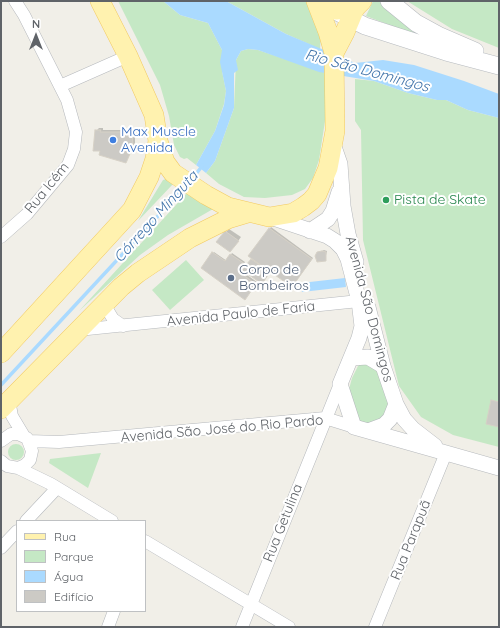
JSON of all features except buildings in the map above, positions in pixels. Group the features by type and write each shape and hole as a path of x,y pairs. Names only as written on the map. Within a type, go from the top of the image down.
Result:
{"main road":[{"path":"100,1 128,56 154,115 158,141 165,162 173,173 206,195 228,207 269,217 293,213 311,201 323,182 328,168 334,138 334,53 345,8 446,52 499,66"},
{"path":"316,1 334,53"},
{"path":"389,1 416,23 438,36 499,61"},
{"path":"1,353 132,210 149,177 158,141"},
{"path":"5,405 77,330 121,287 138,273 190,238 228,219 248,213"}],"street":[{"name":"Rua Icém","path":"1,236 27,214 68,165 74,150 76,132 68,100 24,15 15,1"},
{"path":"60,86 128,56"},
{"name":"Avenida São Domingos","path":"334,138 340,164 340,182 348,234 383,366 396,404 413,429 425,440 446,453"},
{"path":"310,231 324,222 333,211 339,196 340,182"},
{"name":"Avenida São Domingos","path":"269,217 335,241 343,249 348,259 359,301 362,326 351,358 325,418"},
{"name":"Avenida Paulo de Faria","path":"77,330 359,301"},
{"path":"104,304 114,319 123,326"},
{"path":"351,358 368,357 383,366"},
{"path":"340,384 361,429 384,425 390,419 396,404"},
{"path":"5,405 29,447 54,486"},
{"name":"Avenida São José do Rio Pardo","path":"29,447 59,442 325,418 499,468"},
{"name":"Rua Getulina","path":"242,627 325,418"},
{"path":"1,441 11,434 29,447"},
{"path":"18,468 25,465 29,447"},
{"name":"Rua Parapuã","path":"375,627 446,453"},
{"path":"1,461 7,466 18,468 54,486 110,520"},
{"path":"27,520 54,486"},
{"path":"1,548 16,532"},
{"path":"146,542 289,627"},
{"path":"108,627 114,612"}],"green space":[{"path":"118,1 163,1 180,15 208,23 222,50 222,71 226,91 224,104 215,131 196,165 187,158 184,159 180,157 174,145 169,116 160,85"},
{"path":"226,1 310,1 321,35 320,49 286,34"},
{"path":"373,1 379,1 386,9 431,41 366,16"},
{"path":"407,1 499,1 499,48 452,29"},
{"path":"248,49 258,50 328,73 325,121 319,160 313,178 305,189 292,195 265,198 244,197 219,184 206,173 215,161 234,108 236,60 241,51"},
{"path":"355,79 374,81 408,93 437,100 446,100 468,110 499,118 499,447 453,435 421,417 399,386 363,240 361,130 355,121"},
{"path":"166,179 173,184 138,221 163,180"},
{"path":"190,193 213,209 168,235 140,255 79,311 186,194"},
{"path":"186,260 204,280 170,310 152,290"},
{"path":"364,361 375,367 386,393 389,408 387,416 362,427 348,393 352,378 358,366"},
{"path":"13,444 19,444 24,449 22,458 19,460 13,460 8,455 8,449"},
{"path":"101,453 88,488 49,463 50,459"}],"water":[{"name":"Rio São Domingos","path":"163,1 226,1 286,34 355,63 383,60 414,65 464,81 499,94 499,118 468,110 446,100 437,100 408,93 374,81 319,72 258,50 248,49 241,51 236,60 238,70 234,73 234,108 215,161 206,173 196,165 215,131 224,105 226,91 220,62 222,50 208,23 180,15"},
{"path":"345,278 346,287 302,292 301,283"}],"waterway":[{"name":"Córrego Minguta","path":"192,179 203,165"},
{"name":"Córrego Minguta","path":"1,385 184,188"}],"place":[{"name":"Max Muscle Avenida","path":"113,140"},
{"name":"Pista de Skate","path":"386,200"},
{"name":"Corpo de Bombeiros","path":"231,278"}]}
